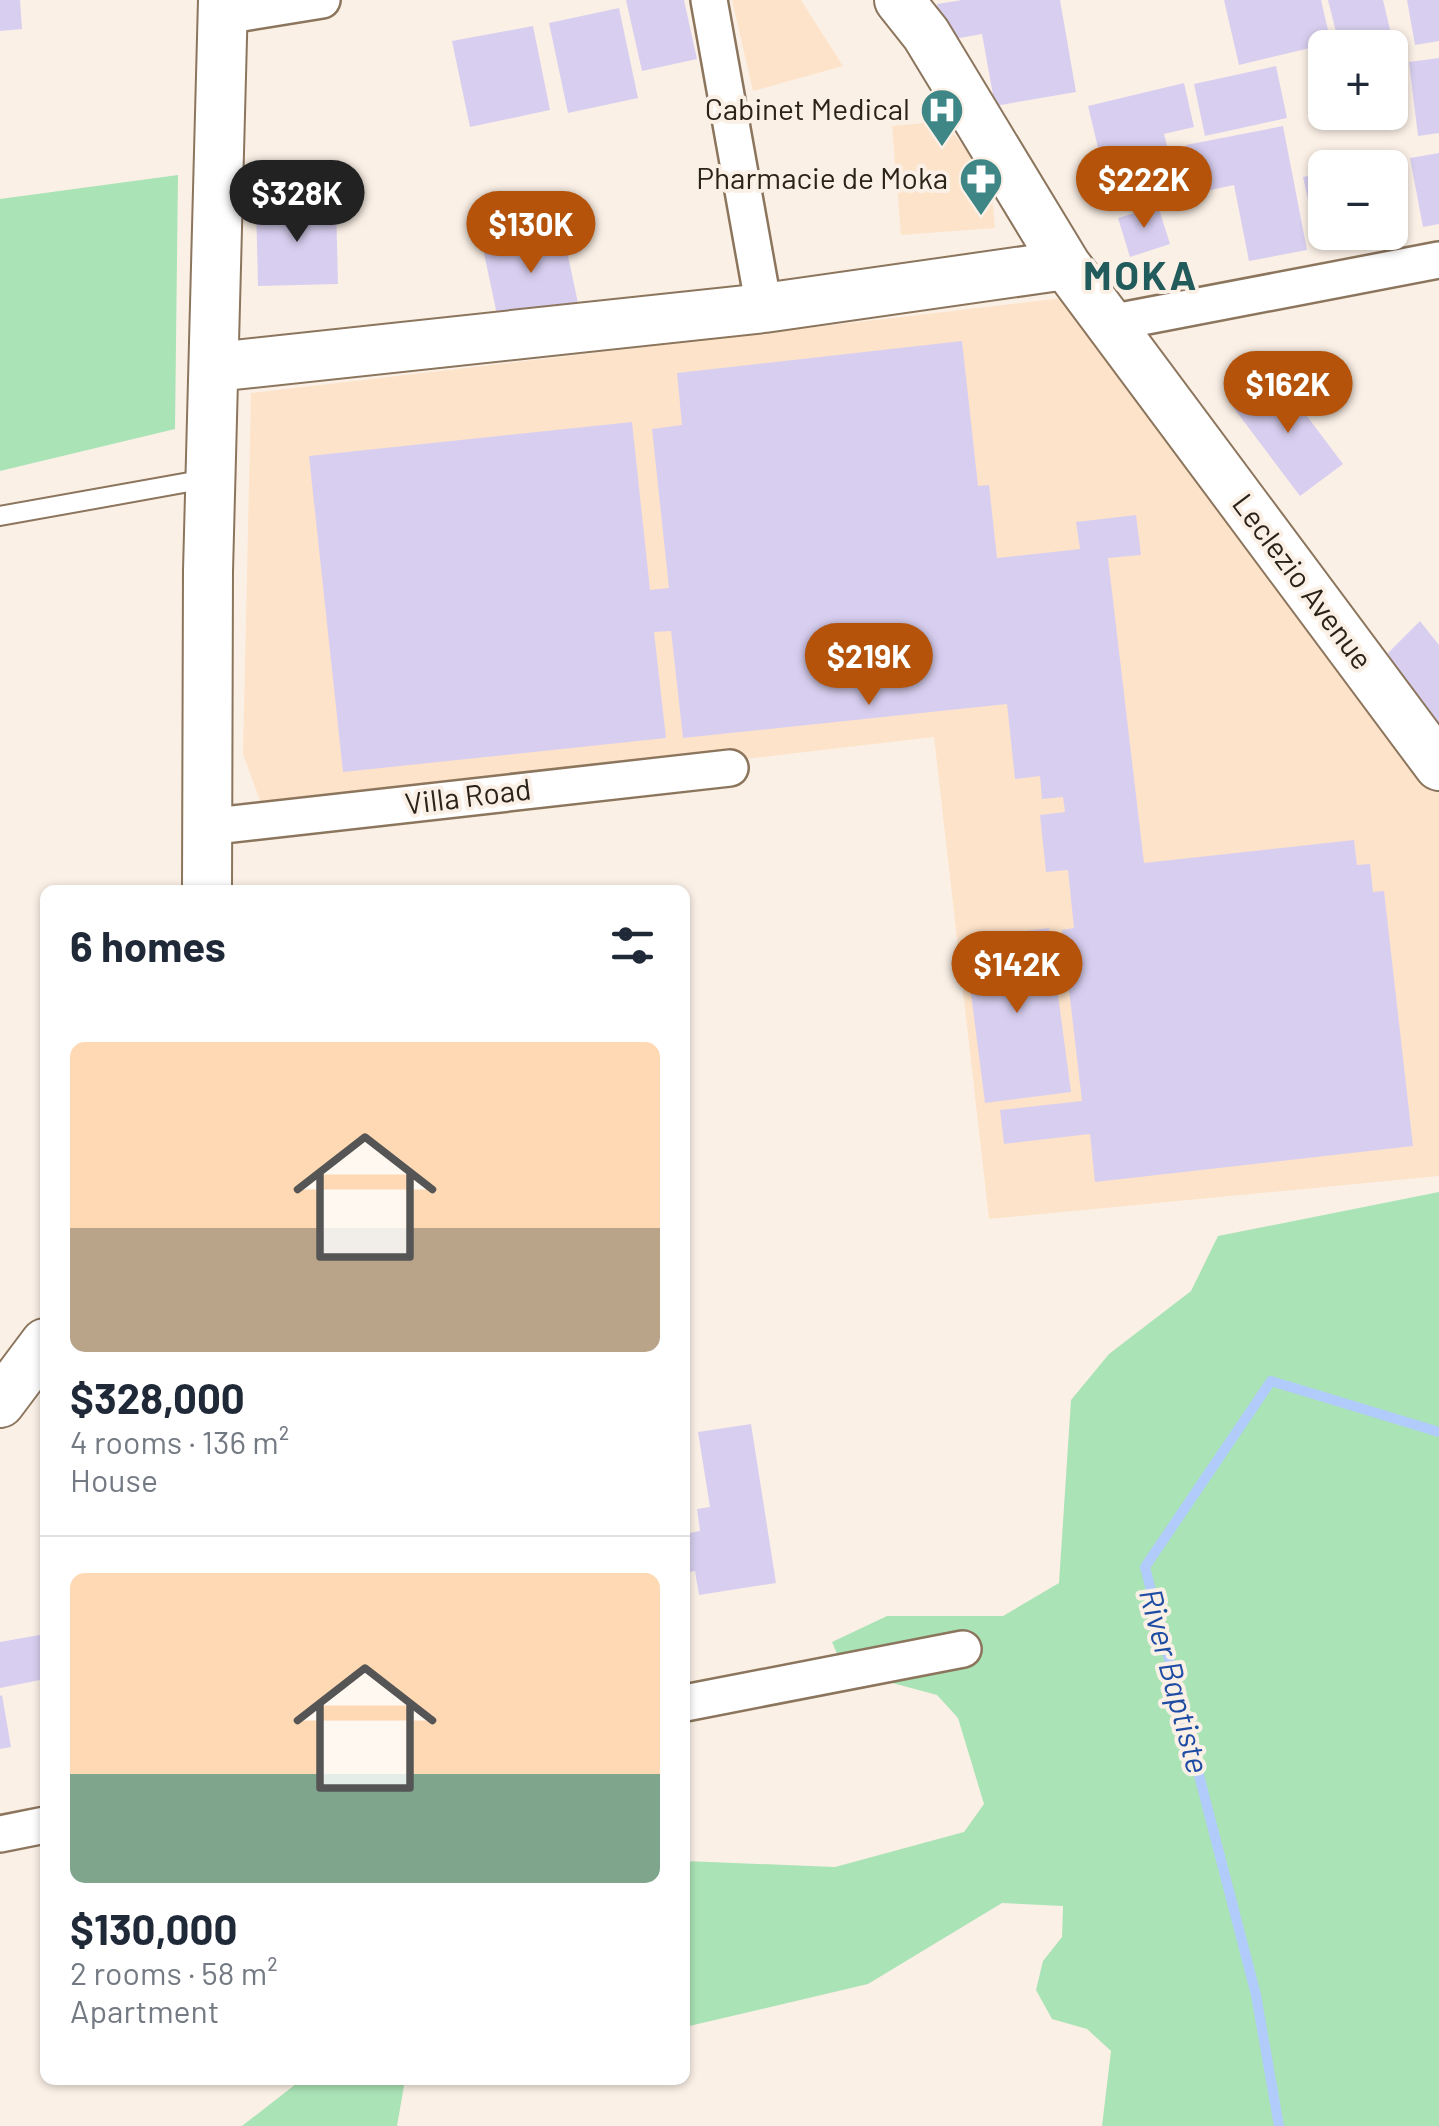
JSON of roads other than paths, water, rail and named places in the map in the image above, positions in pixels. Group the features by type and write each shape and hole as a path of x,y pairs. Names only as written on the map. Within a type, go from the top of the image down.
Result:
{"main road":[{"name":"Leclezio Avenue","path":"899,0 926,34 1066,265 1439,766"},
{"path":"207,885 211,478 223,8"},
{"path":"214,367 764,308 1066,265"},
{"path":"0,1403 40,1350"}],"street":[{"path":"223,8 322,0"},
{"path":"709,0 764,308"},
{"path":"1110,323 1439,260"},
{"name":"Villa Road","path":"206,827 730,768"},
{"path":"690,1701 964,1649"},
{"path":"0,1834 40,1826"}],"lane":[{"path":"0,516 211,478"}],"waterway":[{"name":"River Baptiste","path":"1279,2126 1256,1995 1145,1567 1271,1381 1439,1432"}],"place":[{"name":"Cabinet Medical","path":"942,148"},
{"name":"Pharmacie de Moka","path":"981,217"}],"district":[{"name":"MOKA","path":"1141,276"}]}
